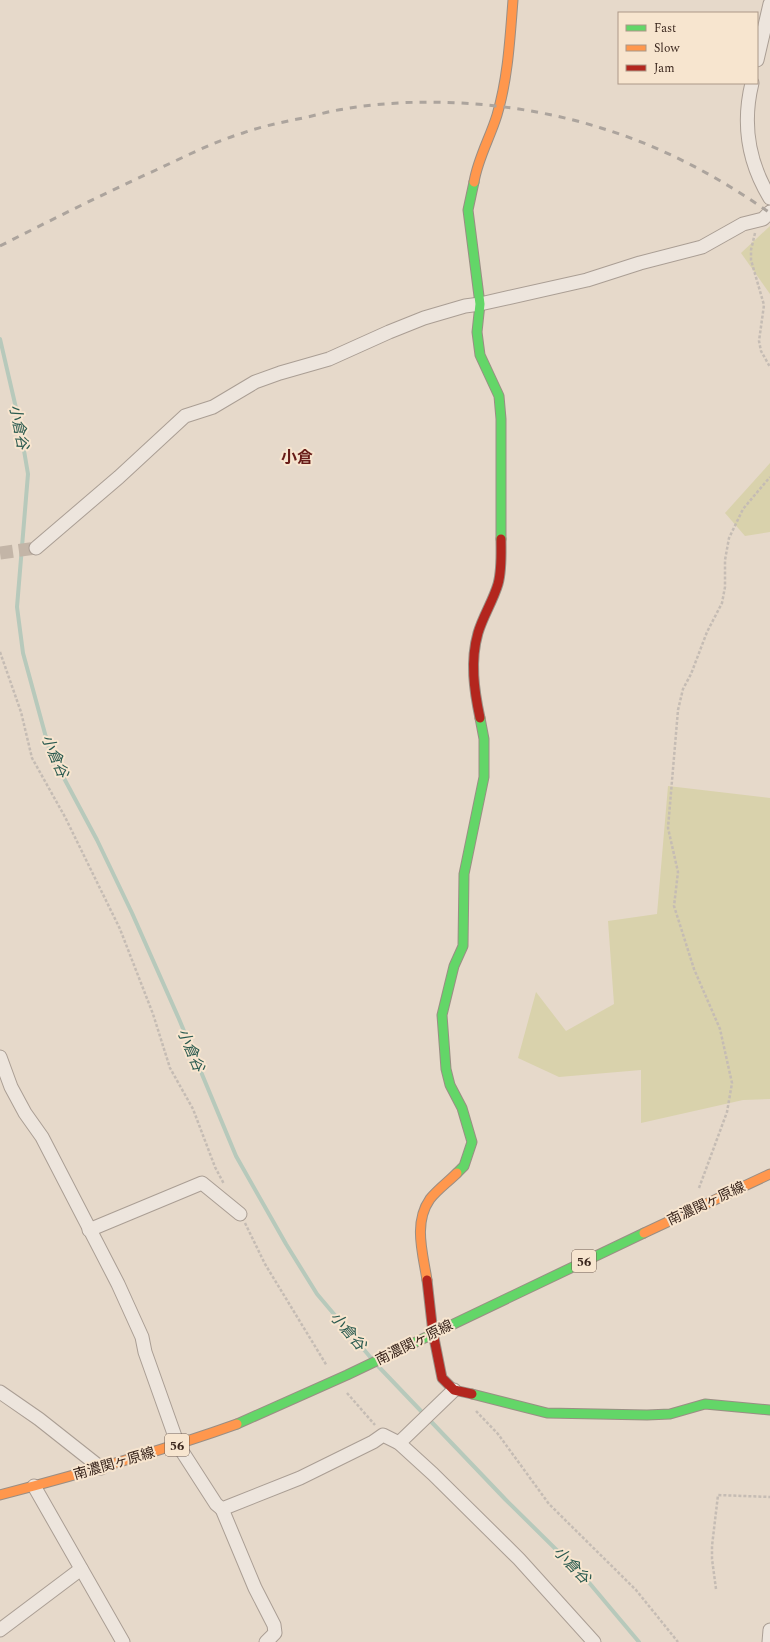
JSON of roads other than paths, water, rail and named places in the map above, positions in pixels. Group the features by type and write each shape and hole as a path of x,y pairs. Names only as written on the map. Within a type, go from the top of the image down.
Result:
{"street":[{"path":"513,0 508,60 497,115 476,170 468,210 480,304 477,332 480,355 499,396 501,419 502,566 498,584 478,633 473,662 474,689 484,739 484,777 464,874 463,946 454,966 442,1015 446,1069 450,1085 462,1108 472,1142 464,1166 431,1198 424,1209 420,1226 433,1333 442,1378 451,1393 547,1412 647,1415 670,1414 705,1404 770,1410"},
{"path":"758,56 770,4"},
{"path":"752,84 748,98 747,127 756,172 770,198"},
{"path":"36,548 119,477 185,416 213,407 255,382 329,359 424,318 465,306 586,280 640,262 702,247 743,224 767,216"},
{"path":"0,1057 11,1087 26,1114 42,1137 118,1284 142,1337 145,1352 178,1445 216,1504 222,1509 254,1588 274,1625 275,1633 266,1642"},
{"name":"南濃関ヶ原線","path":"0,1494 101,1468 178,1445 246,1420 347,1375 691,1210 770,1174"},
{"path":"89,1230 202,1183 240,1214"},
{"path":"0,1392 39,1419 101,1468"},
{"path":"402,1440 451,1393"},
{"path":"222,1509 300,1478 373,1442 383,1435 402,1440 433,1474 519,1559 594,1642"},
{"path":"34,1486 123,1642"},
{"path":"0,1630 81,1569"},
{"path":"769,1642 770,1630"}],"waterway":[{"name":"小倉谷","path":"0,339 19,421 28,474 17,607 23,653 50,752 97,840 132,913 179,1019 236,1156 286,1244 317,1294 371,1358"},
{"name":"小倉谷","path":"378,1366 505,1499 586,1579 639,1642"}],"tunnel":[{"path":"0,553 36,548"}],"railway":[{"path":"0,246 116,188 199,150 232,137 266,126 344,109 407,103 440,102 507,107 571,119 601,128 646,144 689,164 731,187 770,213"}],"district":[{"name":"小倉","path":"297,457"}]}
